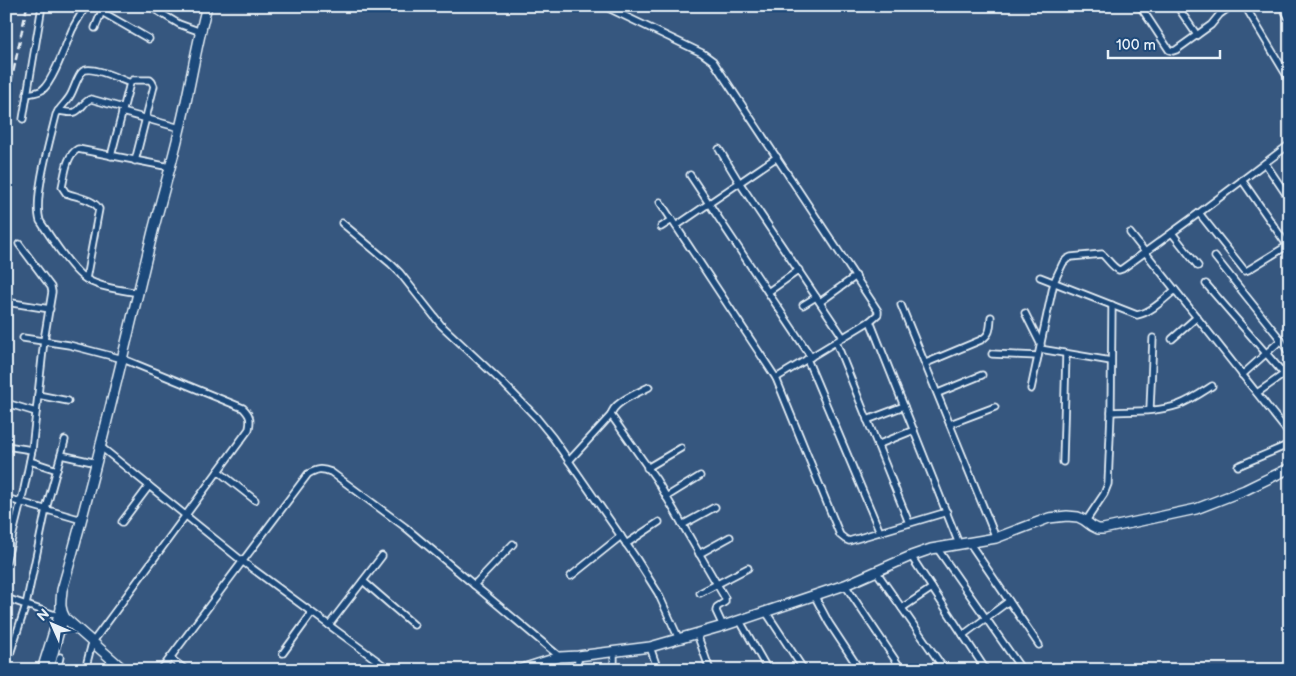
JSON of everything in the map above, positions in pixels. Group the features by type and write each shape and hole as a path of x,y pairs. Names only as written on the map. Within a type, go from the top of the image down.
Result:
{"main road":[{"path":"42,670 61,614 62,590 123,359 180,128 207,6"},
{"path":"519,670 560,657 650,647 697,634 845,585 911,556 937,548 996,538 1049,518 1078,517 1092,526 1103,529 1196,508 1245,490 1290,468"},
{"path":"61,614 124,670"}],"street":[{"path":"23,120 42,6"},
{"path":"27,94 43,90 47,85 86,6"},
{"path":"149,6 179,24 201,32"},
{"path":"604,6 702,53 713,61 878,311 878,314 870,321 776,378"},
{"path":"1140,6 1169,50 1173,52 1211,25 1222,9 1231,6"},
{"path":"1177,6 1197,35"},
{"path":"1246,6 1290,81"},
{"path":"1282,6 1290,20"},
{"path":"95,28 103,9 149,39"},
{"path":"130,83 93,69 86,69 82,72 71,96 56,115 41,181 38,216 72,266 86,279 139,293"},
{"path":"111,156 130,83 133,80 150,80 154,86 135,161"},
{"path":"58,111 76,112 86,100 91,99 146,119 180,128"},
{"path":"1031,388 1054,282 1066,259 1102,254 1119,270 1172,233 1290,144"},
{"path":"86,279 99,209 92,202 66,193 62,187 70,156 78,149 170,167"},
{"path":"719,149 843,337"},
{"path":"661,227 674,223 710,203 777,157"},
{"path":"1265,163 1290,200"},
{"path":"690,175 768,292 809,358 880,532"},
{"path":"1199,213 1245,271 1288,244 1242,180"},
{"path":"660,202 776,378 840,534 849,541 946,512"},
{"path":"342,223 391,264 441,325 536,416 621,536 658,594 679,639"},
{"path":"1130,233 1290,436"},
{"path":"1172,233 1198,266"},
{"path":"6,562 32,450 44,340 52,292 51,287 18,244"},
{"path":"1215,257 1282,340 1290,355"},
{"path":"768,292 799,270"},
{"path":"803,305 818,299 856,276"},
{"path":"1040,277 1137,315 1143,314 1175,290"},
{"path":"1206,284 1284,374"},
{"path":"6,302 50,309"},
{"path":"901,305 996,538"},
{"path":"1086,521 1104,494 1108,484 1112,305"},
{"path":"1025,313 1040,350"},
{"path":"926,363 987,336 990,331 991,317"},
{"path":"1172,339 1197,317"},
{"path":"870,321 959,544"},
{"path":"23,338 69,345 123,359 243,408 249,413 251,420 249,429 92,643 85,670"},
{"path":"1150,410 1154,338"},
{"path":"1242,375 1282,340"},
{"path":"836,342 909,523"},
{"path":"992,354 1040,350 1111,361"},
{"path":"1062,462 1066,354"},
{"path":"1256,393 1290,370"},
{"path":"938,393 982,375"},
{"path":"1111,412 1164,408 1195,398 1212,386"},
{"path":"569,461 611,415 616,405 649,387"},
{"path":"38,395 68,401"},
{"path":"6,403 36,412"},
{"path":"867,420 904,406"},
{"path":"950,424 996,407"},
{"path":"611,415 666,496 725,598 725,602 717,607 716,611 723,626"},
{"path":"877,445 914,430"},
{"path":"6,666 26,605 46,509 65,440"},
{"path":"1238,466 1290,444"},
{"path":"6,446 32,450"},
{"path":"101,447 242,561 390,670"},
{"path":"648,468 681,448"},
{"path":"61,455 97,463"},
{"path":"30,461 57,470"},
{"path":"161,670 308,474 323,468 405,527 560,657"},
{"path":"218,471 255,500"},
{"path":"666,496 700,476"},
{"path":"122,522 149,486"},
{"path":"6,498 82,520"},
{"path":"682,526 715,507"},
{"path":"626,544 659,522"},
{"path":"571,576 621,536"},
{"path":"699,554 730,537"},
{"path":"969,542 1039,645"},
{"path":"474,585 513,544"},
{"path":"937,548 1020,667"},
{"path":"329,625 382,556"},
{"path":"911,556 986,670"},
{"path":"700,593 748,568"},
{"path":"876,571 945,670"},
{"path":"363,581 414,625"},
{"path":"845,585 902,670"},
{"path":"902,608 932,588"},
{"path":"814,595 829,623 860,670"},
{"path":"6,598 61,614 60,629 50,670"},
{"path":"963,635 1009,601"},
{"path":"766,612 804,670"},
{"path":"283,652 312,613"},
{"path":"740,621 768,670"},
{"path":"697,634 710,670"},
{"path":"650,647 658,670"},
{"path":"614,652 614,670"},
{"path":"578,656 578,670"},
{"path":"57,670 60,657"},
{"path":"170,658 186,670"}],"railway":[{"path":"6,36 11,6"},
{"path":"6,107 27,6"}]}
